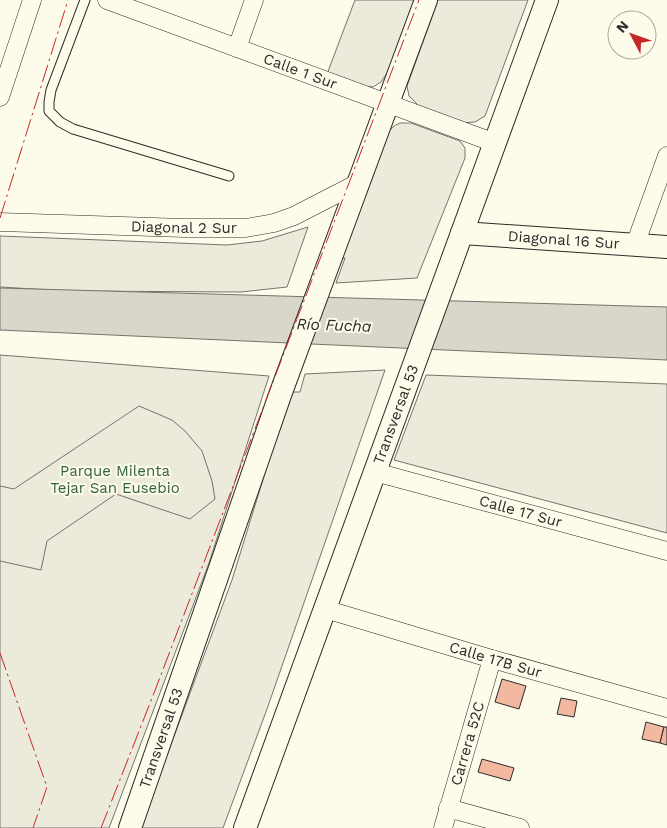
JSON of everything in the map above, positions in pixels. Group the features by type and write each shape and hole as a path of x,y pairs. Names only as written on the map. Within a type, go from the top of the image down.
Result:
{"street":[{"path":"0,97 32,0"},
{"name":"Calle 1 Sur","path":"107,0 495,143"},
{"path":"237,48 254,0"},
{"name":"Transversal 53","path":"130,828 286,379 426,0"},
{"name":"Transversal 53","path":"245,828 547,0"},
{"path":"635,245 667,156"},
{"name":"Diagonal 2 Sur","path":"0,222 246,228 294,216 358,183"},
{"name":"Diagonal 16 Sur","path":"462,233 667,247"},
{"name":"Calle 17 Sur","path":"375,472 667,551"},
{"name":"Calle 17B Sur","path":"325,609 492,659 667,708"},
{"name":"Carrera 52C","path":"443,828 492,659"},
{"path":"448,808 520,828"}],"lane":[{"path":"86,0 51,90 49,111 60,122 74,129 229,176"}],"green space":[{"path":"355,0 416,0 390,69 381,82 373,87 327,74"},
{"path":"438,0 528,0 485,116 475,122 460,123 419,106 409,96 407,86"},
{"path":"400,123 411,123 460,141 465,148 465,158 417,278 336,283 345,258 336,259 389,131"},
{"path":"308,227 287,287 241,292 69,291 0,287 0,236 227,245 262,241"},
{"name":"Parque Milenta Tejar San Eusebio","path":"0,355 269,376 209,563 109,828 0,828"},
{"path":"385,370 267,709 223,828 140,828 232,580 290,392 300,392 305,374"},
{"path":"426,375 667,384 667,533 394,460"}],"shaded area":[{"path":"139,406 172,420 185,431 202,451 212,481 215,499 190,519 116,494 47,541 41,570 0,561 0,486 14,489"}],"water":[{"name":"Río Fucha","path":"0,288 667,307 667,360 0,330"}],"building":[{"path":"502,679 526,686 519,709 495,702"},
{"path":"561,698 577,701 574,717 557,714"},
{"path":"646,722 664,727 660,743 642,739"},
{"path":"664,727 667,727 667,745 660,743"},
{"path":"482,759 514,768 510,781 478,772"}],"power":[{"path":"0,218 68,0"},
{"path":"101,828 419,0"},
{"path":"0,653 47,787 33,828"}]}
